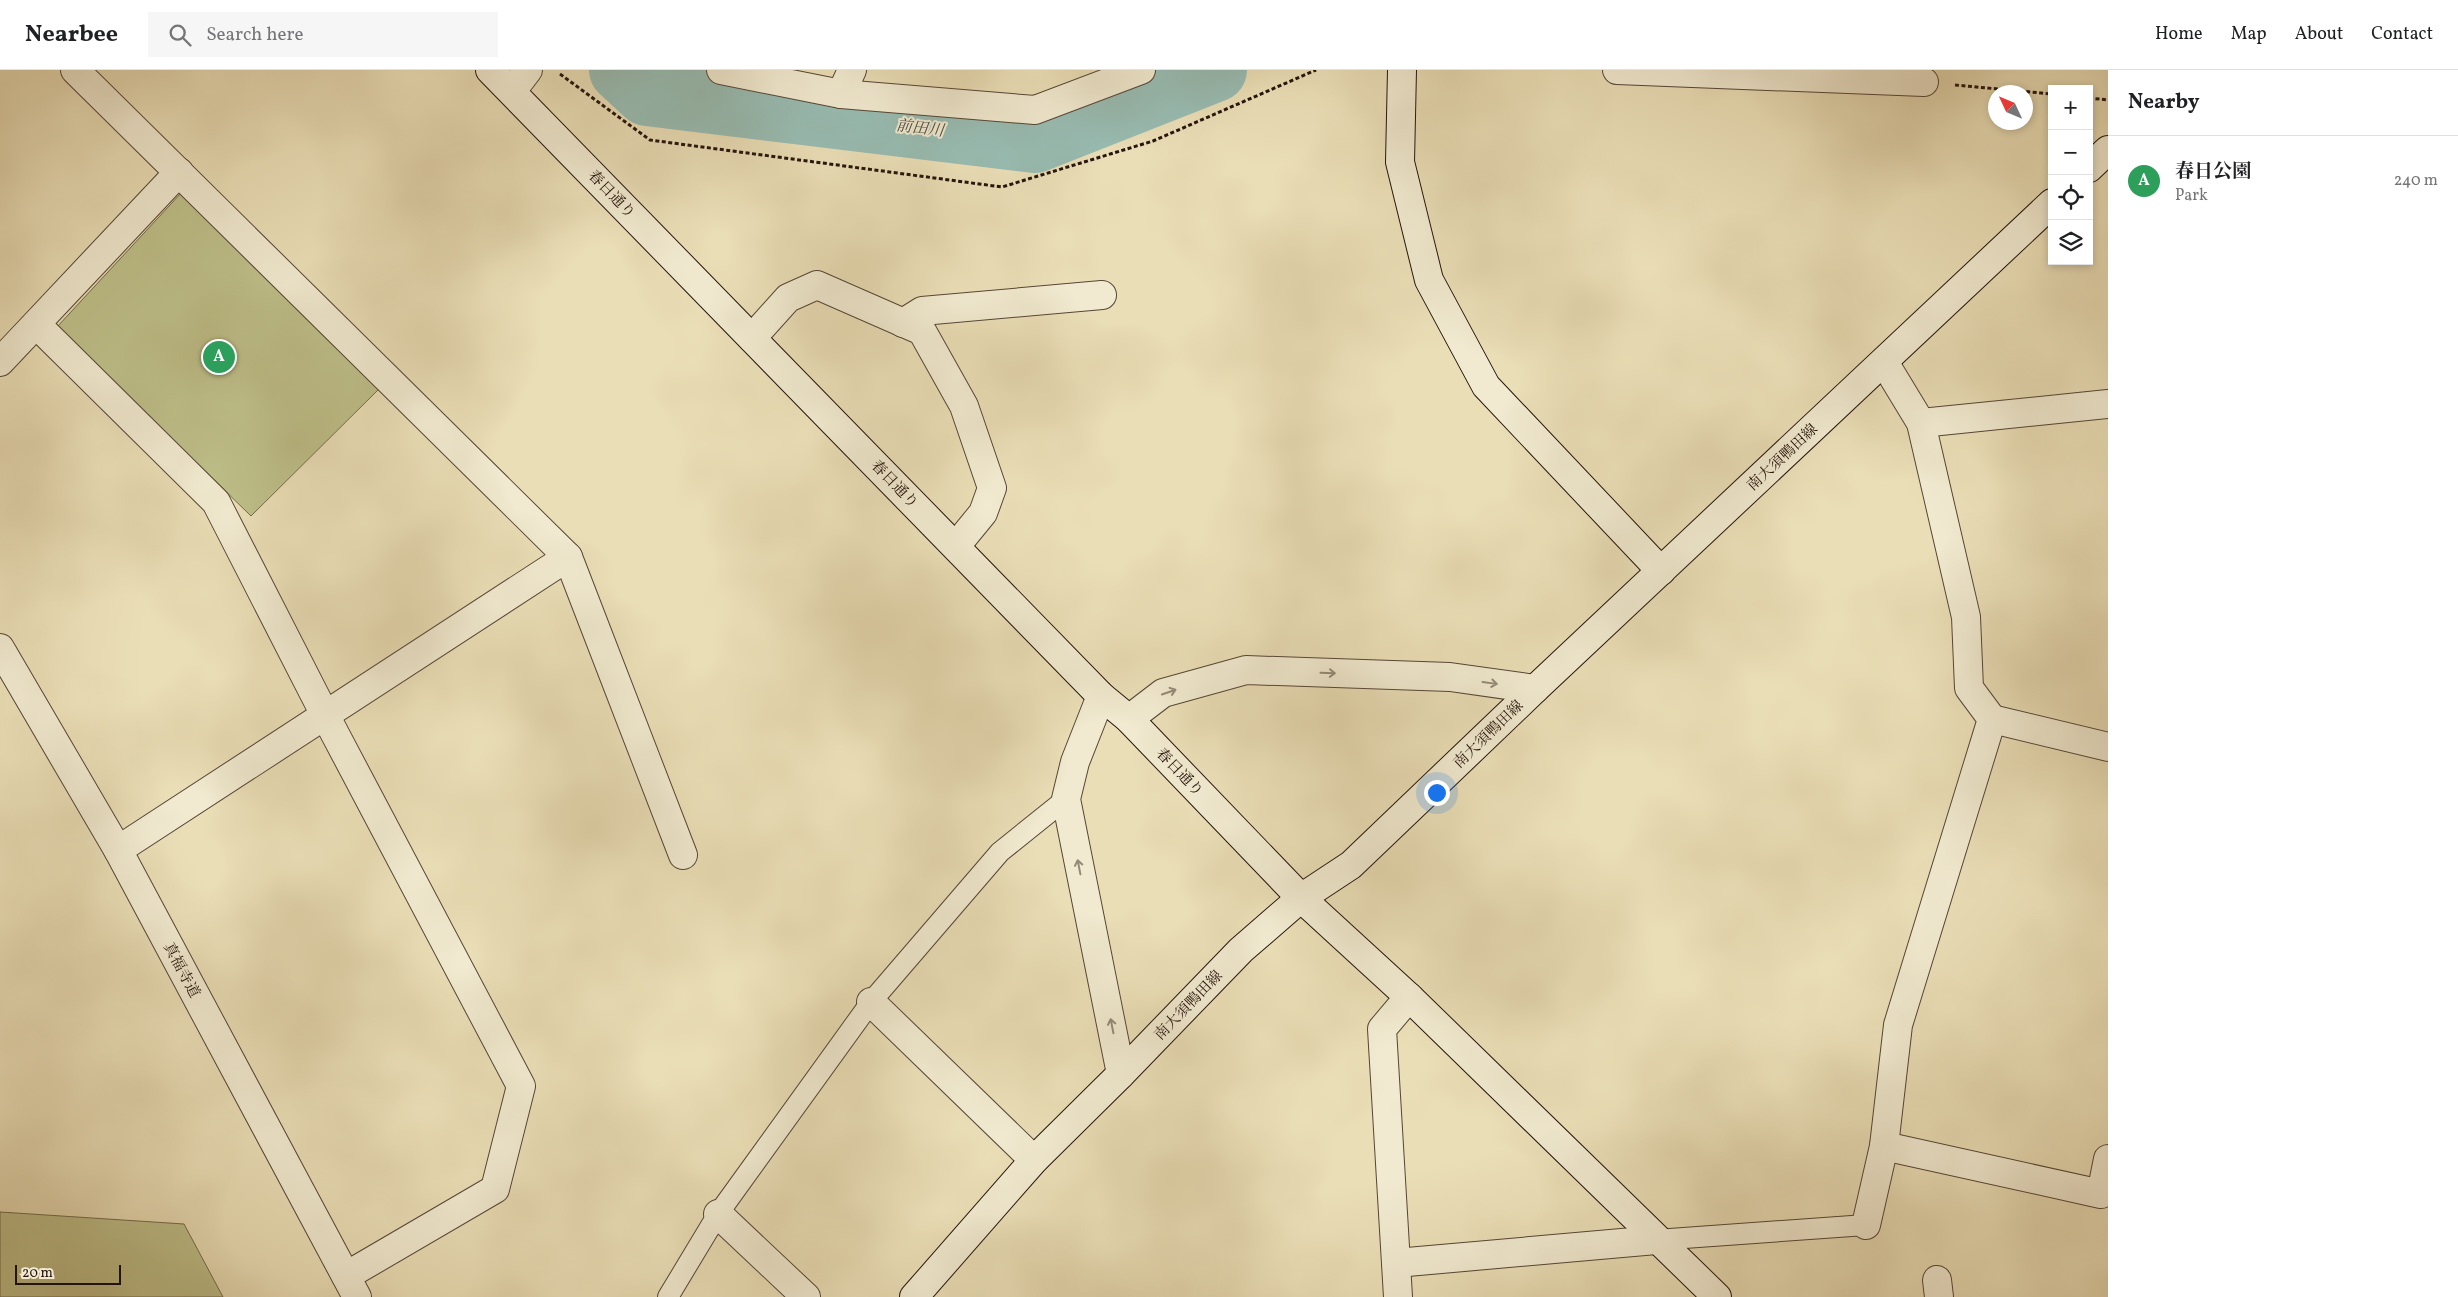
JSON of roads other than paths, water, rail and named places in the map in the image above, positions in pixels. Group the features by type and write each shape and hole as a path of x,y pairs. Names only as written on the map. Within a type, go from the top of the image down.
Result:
{"street":[{"path":"75,70 568,557 683,854"},
{"name":"春日通り","path":"490,70 1101,696 1129,719 1301,898 1409,997 1656,1240 1717,1297"},
{"path":"512,91 528,70"},
{"path":"721,70 841,94 1035,110 1109,76 1141,70"},
{"path":"841,94 852,70"},
{"path":"1402,70 1400,162 1428,280 1486,386 1661,571"},
{"path":"1618,70 1924,82"},
{"path":"2093,164 2108,150"},
{"path":"0,362 37,325 179,172"},
{"name":"南大須鴨田線","path":"914,1297 1034,1160 1121,1074 1241,950 1301,898 1351,865 1535,689 2048,207"},
{"path":"752,338 788,298 817,285 922,331 964,406 992,488 983,513 956,546"},
{"path":"903,323 922,310 1102,295"},
{"path":"37,325 216,502 325,716 521,1086 495,1189 351,1287"},
{"path":"1884,362 1921,423 1966,616 1969,688 1992,719 2108,747"},
{"path":"1921,423 2108,404"},
{"path":"118,850 568,557"},
{"name":"真福寺道","path":"0,648 118,850 351,1287"},
{"path":"1129,719 1162,693 1246,670 1450,677 1535,689"},
{"path":"1101,696 1075,762 1066,799 1121,1074"},
{"path":"1866,1225 1884,1146 1898,1026 1992,719"},
{"path":"1398,1297 1382,1029 1409,997"},
{"path":"872,1002 1034,1160"},
{"path":"1884,1146 2101,1194 2108,1159"},
{"path":"718,1214 806,1297"},
{"path":"1396,1263 1656,1240"}],"lane":[{"path":"668,1297 718,1214 872,1002 1000,852 1066,799"},
{"path":"1656,1240 1866,1225"}],"waterway":[{"name":"前田川","path":"621,70 647,94 1035,141 1215,70"}],"place":[{"name":"春日公園","path":"219,357"}]}
